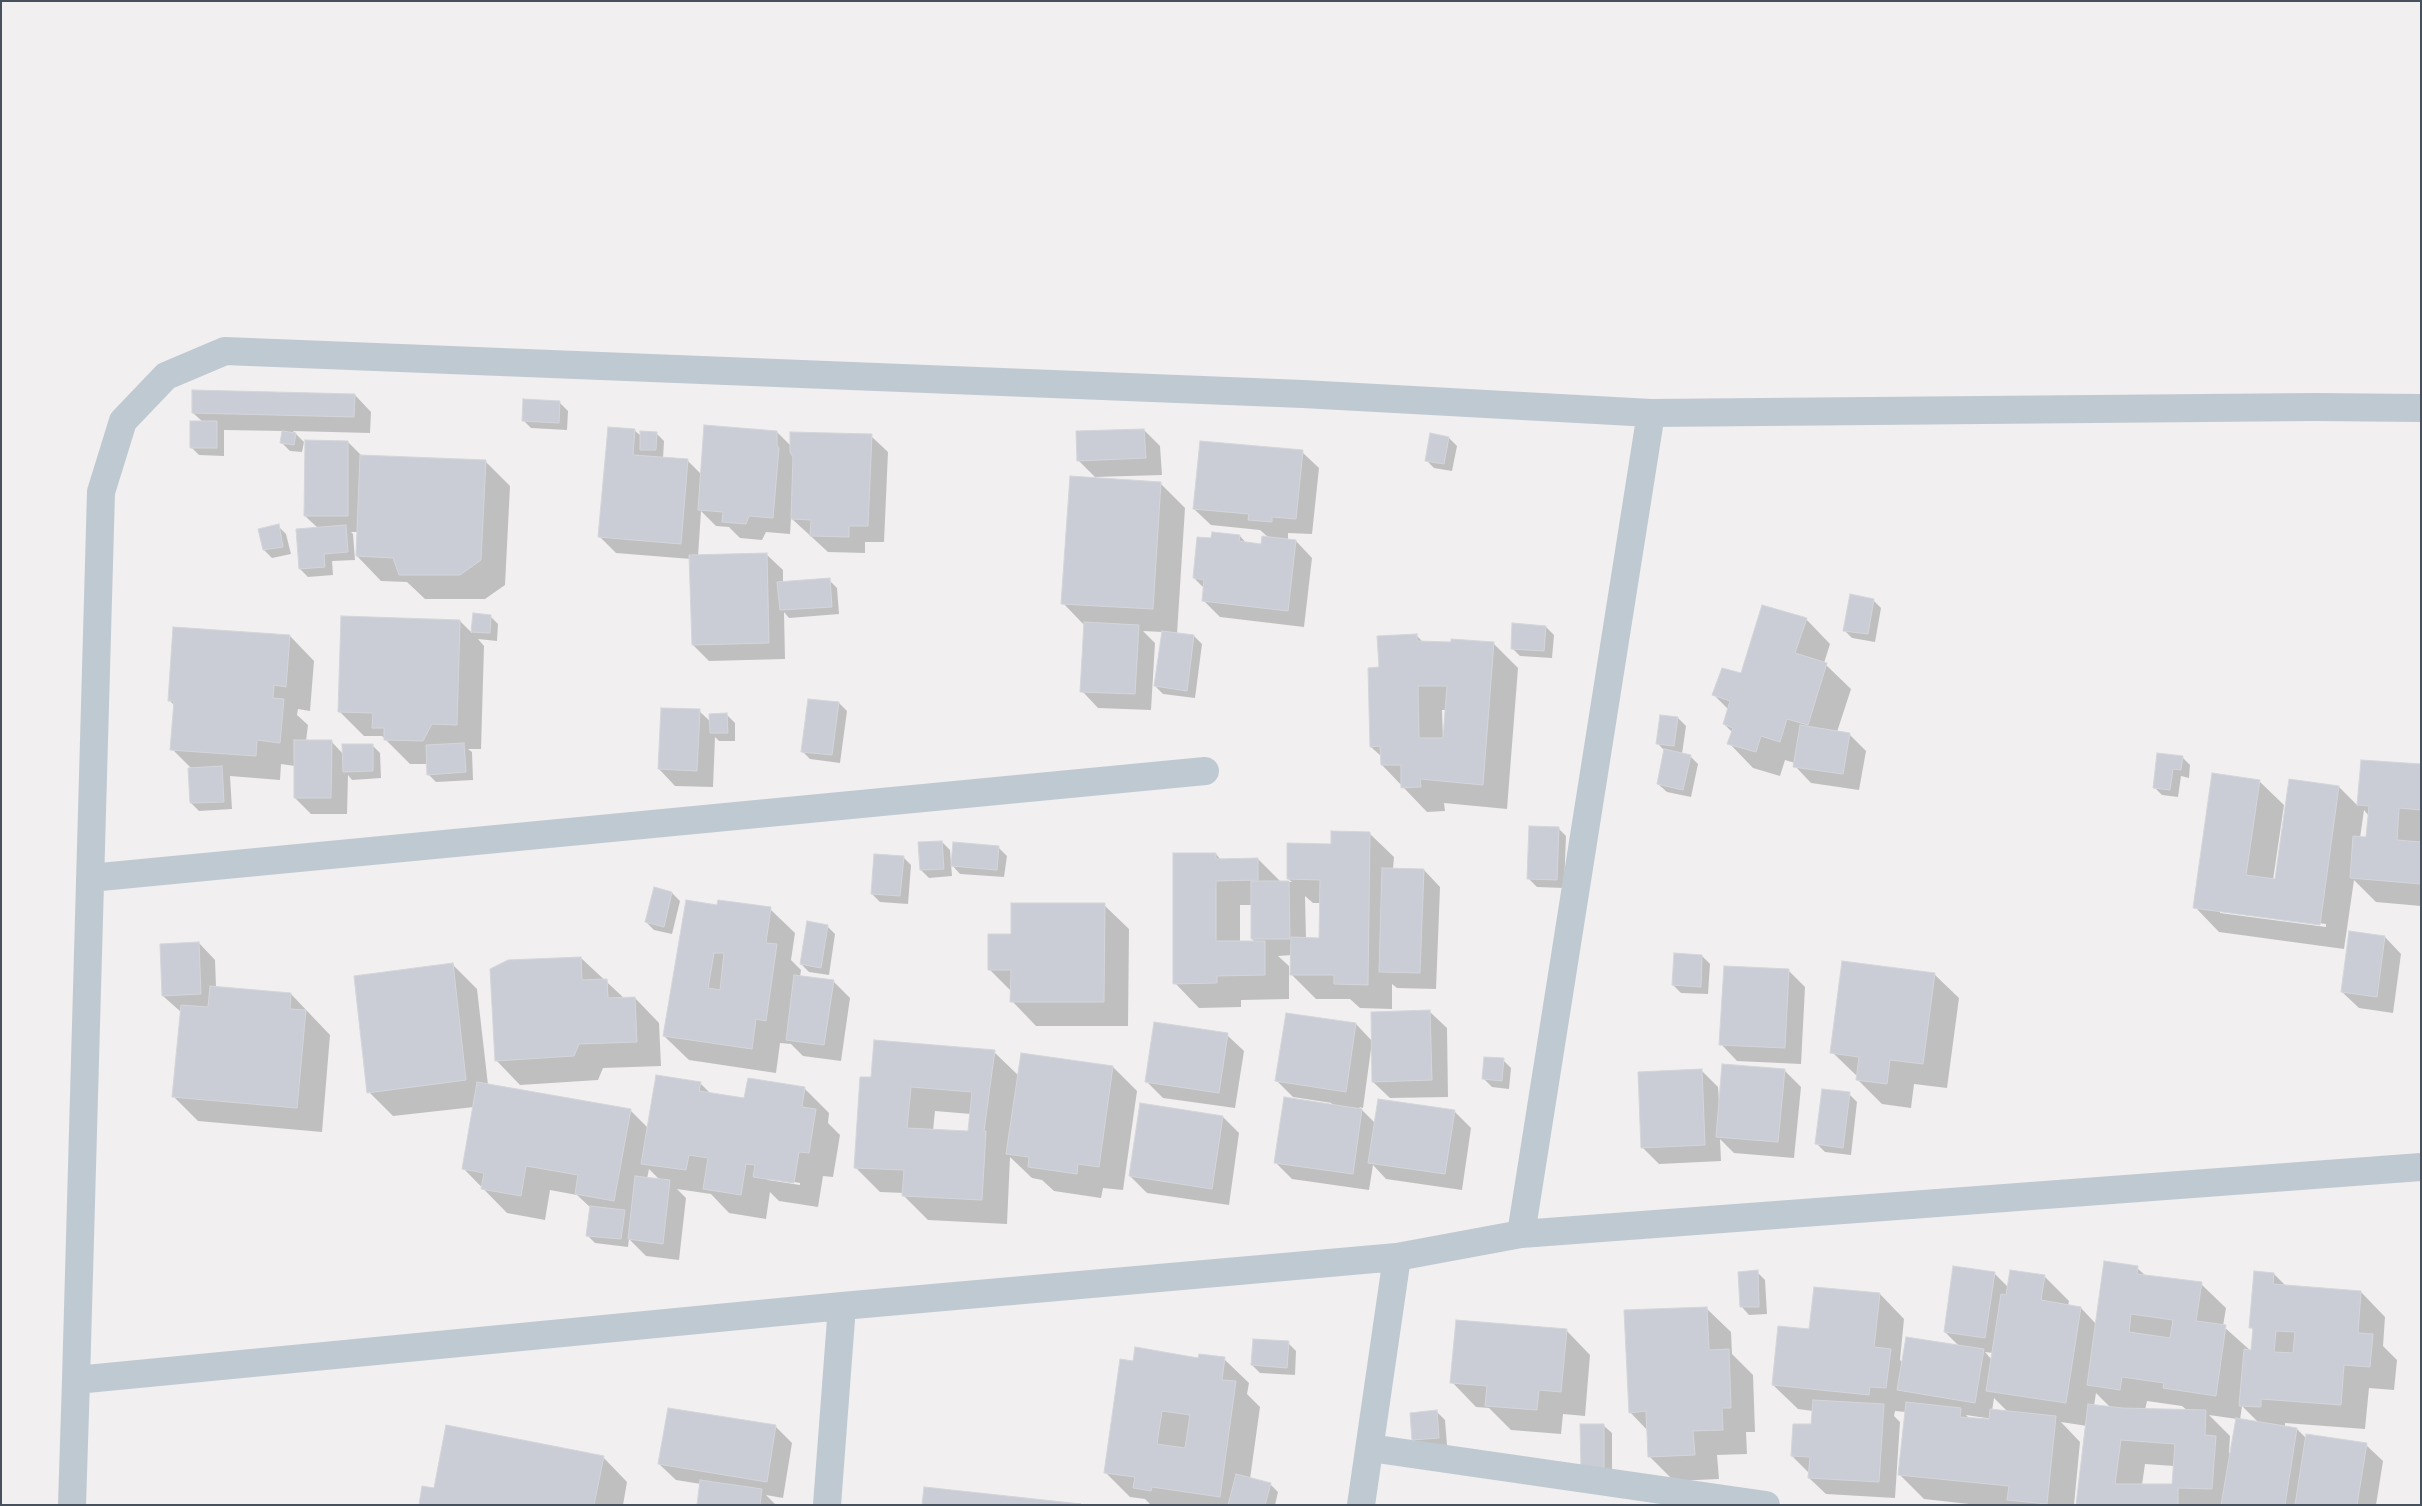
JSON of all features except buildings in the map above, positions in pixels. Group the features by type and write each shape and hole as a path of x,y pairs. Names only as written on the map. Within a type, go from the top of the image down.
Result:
{"street":[{"path":"72,1505 101,492 123,422 166,376 224,350 1303,394 1651,413 2304,407 2421,408"},
{"path":"1521,1234 1651,413"},
{"path":"90,878 1205,771"},
{"path":"76,1380 842,1306 1397,1257 1521,1234 2421,1166"},
{"path":"1360,1505 1397,1257"},
{"path":"827,1505 842,1306"},
{"path":"1370,1448 1766,1505"}]}
